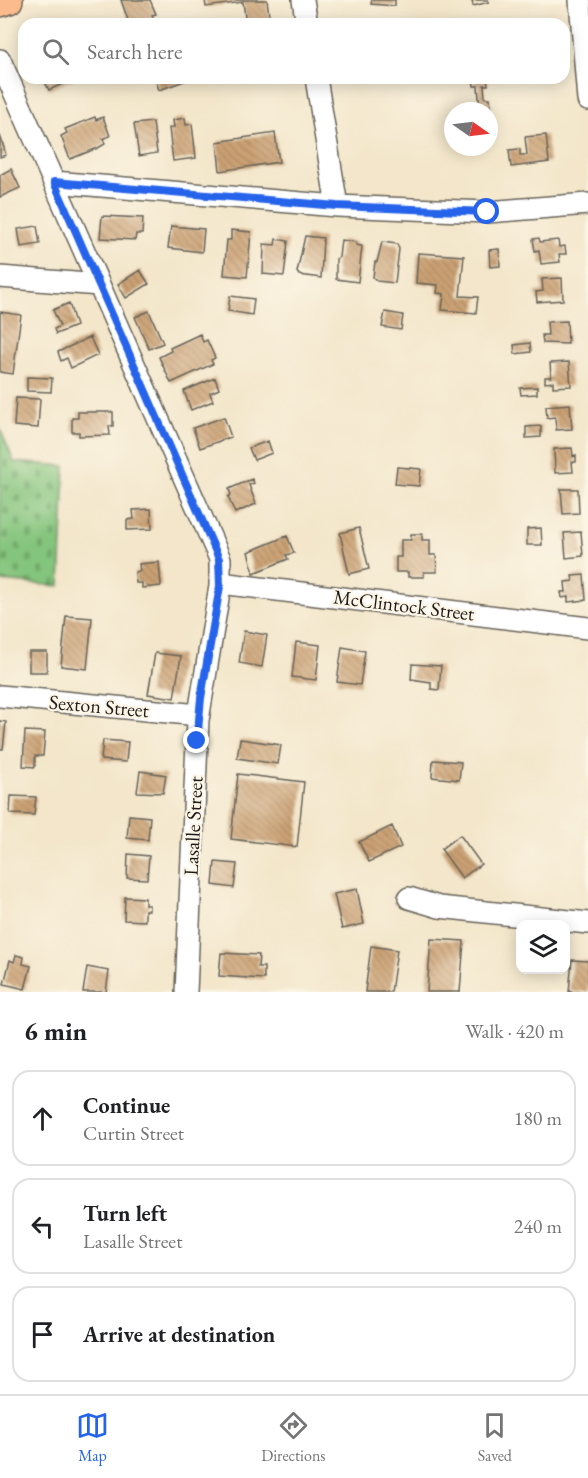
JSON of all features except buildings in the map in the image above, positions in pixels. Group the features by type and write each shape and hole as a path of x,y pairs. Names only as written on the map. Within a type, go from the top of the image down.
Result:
{"main road":[{"path":"0,3 9,0"}],"street":[{"path":"303,0 306,18"},
{"path":"580,0 588,100"},
{"name":"Lasalle Street","path":"0,60 216,550 220,565 220,583 199,715 186,992"},
{"path":"317,84 337,206"},
{"path":"54,182 337,206 487,212 588,204"},
{"path":"0,277 99,285"},
{"name":"McClintock Street","path":"220,583 588,628"},
{"name":"Sexton Street","path":"0,696 199,715"},
{"path":"409,898 439,907 588,923"}],"green space":[{"path":"0,428 14,462 65,466 60,586 0,581"}],"route":[{"path":"197,741 201,698 220,586 219,559 54,182 337,206 487,212"}]}
